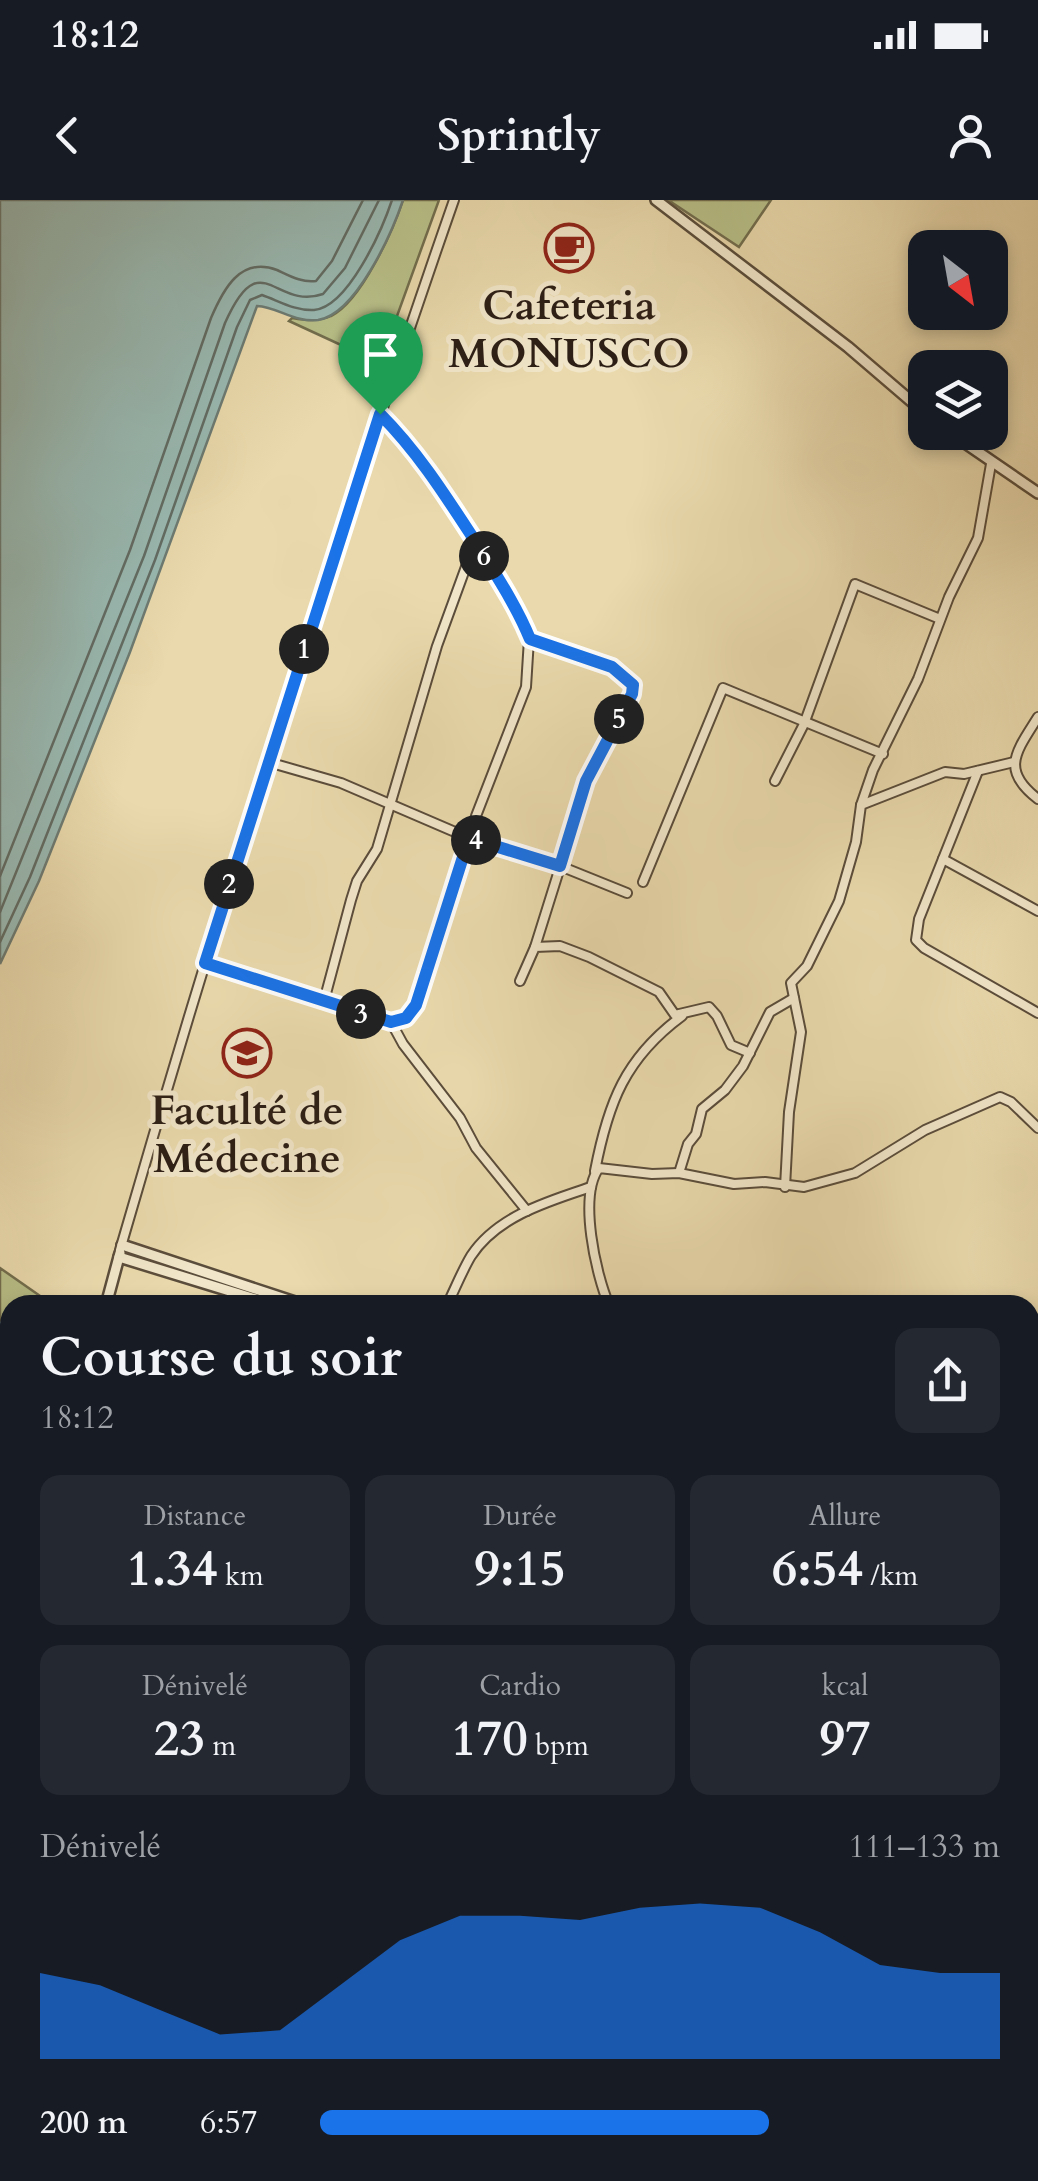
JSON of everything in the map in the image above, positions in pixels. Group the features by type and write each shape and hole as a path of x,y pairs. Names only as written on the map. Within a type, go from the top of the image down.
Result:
{"street":[{"path":"109,1295 268,762 380,414 454,200"},
{"path":"656,200 848,347 908,398"},
{"path":"205,963 391,1022 406,1018 416,1005 469,838 526,688 530,639 519,614 409,442 380,414"},
{"path":"973,450 1038,492"},
{"path":"785,1187 789,1112 800,1050 800,1019 792,983 806,966 838,902 856,842 861,805 978,538 991,464"},
{"path":"324,1001 357,881 376,849 437,646 475,542"},
{"path":"775,781 804,724 855,584 940,618"},
{"path":"520,980 535,947 586,781 632,694 633,685 612,667 530,639"},
{"path":"642,882 723,688 883,754"},
{"path":"1038,717 1014,762 1020,784 1038,799"},
{"path":"268,762 341,783 469,838 560,866 627,894"},
{"path":"861,805 945,772 978,771 1014,762"},
{"path":"978,771 919,920 916,940 1038,1013"},
{"path":"943,859 1038,911"},
{"path":"535,947 560,946 589,958 659,992 670,1010 682,1016"},
{"path":"678,1173 696,1134 702,1109 725,1090 750,1053 770,1012 794,998"},
{"path":"606,1295 592,1246 591,1186 608,1118 632,1062 682,1016 710,1007 731,1045 750,1053"},
{"path":"391,1022 403,1044 460,1118 476,1148 526,1211"},
{"path":"595,1171 678,1173 734,1184 764,1182 804,1187 855,1173 925,1130 1000,1097 1012,1102 1038,1128"},
{"path":"452,1295 472,1255 491,1232 526,1211 591,1186"},
{"path":"120,1251 246,1295"},
{"path":"120,1251 270,1295"}],"green space":[{"path":"403,200 439,200 380,363 289,321 331,316 354,296 392,229"},
{"path":"668,200 771,200 739,247"},
{"path":"0,1268 39,1295 0,1295"}],"water":[{"path":"0,200 403,200 371,270 346,303 332,314 310,320 257,306 130,652 39,881 0,964"}],"place":[{"name":"Cafeteria MONUSCO","path":"569,248"},
{"name":"Faculté de Médecine","path":"247,1053"}],"route":[{"path":"380,414 409,442 445,493 505,588 530,639 612,667 633,685 632,694 586,781 560,866 469,838 416,1005 406,1018 391,1022 205,963 380,414"}]}
